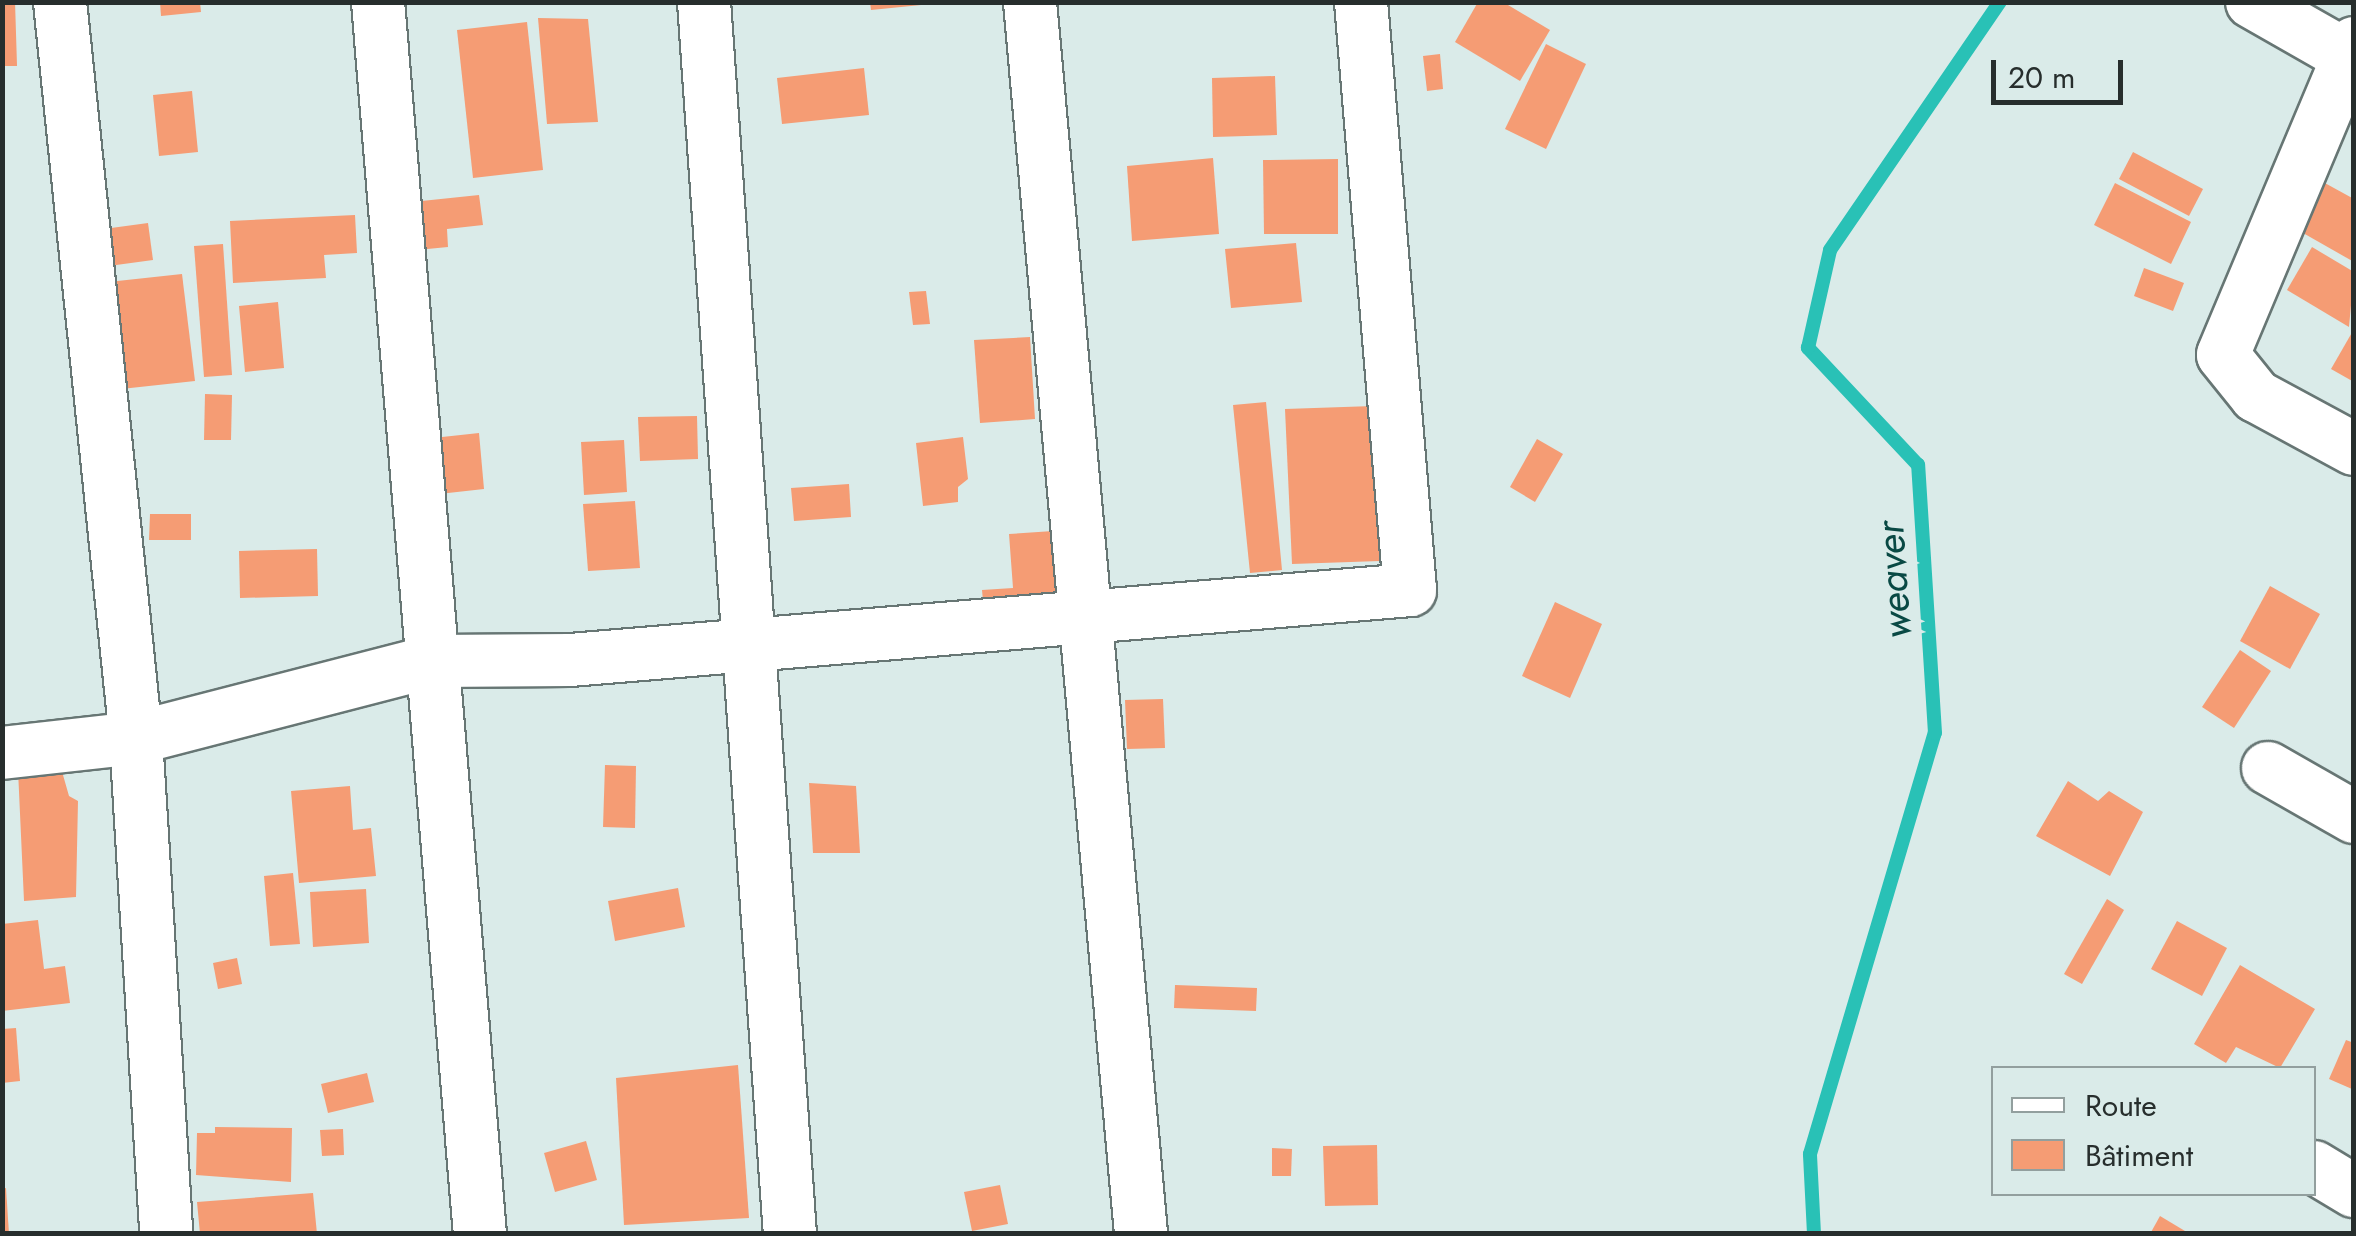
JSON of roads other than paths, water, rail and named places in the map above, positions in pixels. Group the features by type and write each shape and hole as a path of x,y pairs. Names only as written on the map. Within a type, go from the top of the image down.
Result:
{"street":[{"path":"60,2 136,738 166,1234"},
{"path":"378,2 480,1234"},
{"path":"704,2 753,645 790,1234"},
{"path":"1030,2 1141,1234"},
{"path":"2,753 136,738 434,661 570,660 1410,590 1361,2"},
{"path":"2252,2 2351,53 2223,355 2256,396 2354,449"},
{"path":"2268,768 2354,818"},
{"path":"2316,1168 2354,1191"}],"waterway":[{"name":"weaver","path":"1814,1234 1810,1154 1935,733 1918,465 1808,348 1830,250 2000,2"}]}
